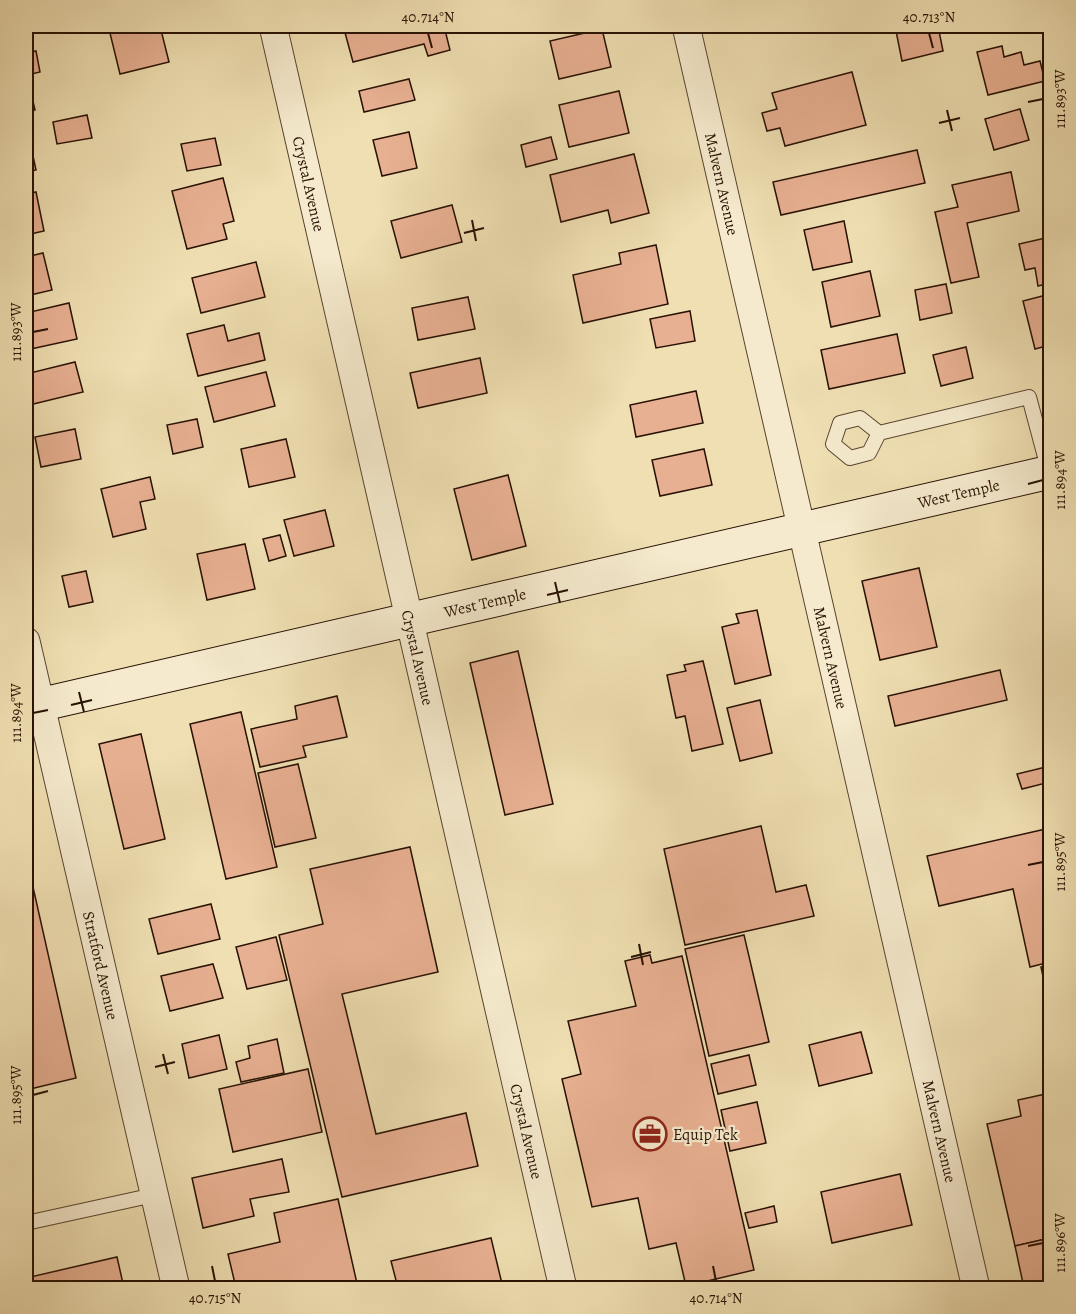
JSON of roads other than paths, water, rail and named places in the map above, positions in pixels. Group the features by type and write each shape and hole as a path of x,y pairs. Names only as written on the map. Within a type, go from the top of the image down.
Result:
{"street":[{"name":"Crystal Avenue","path":"273,26 563,1288"},
{"name":"Malvern Avenue","path":"686,26 976,1288"},
{"name":"West Temple","path":"33,706 1050,472"},
{"name":"Stratford Avenue","path":"26,641 33,706 176,1288"}],"lane":[{"path":"879,433 1029,396 1050,472"},
{"path":"26,1223 154,1195"}],"place":[{"name":"Equip Tek","path":"650,1134"}]}
